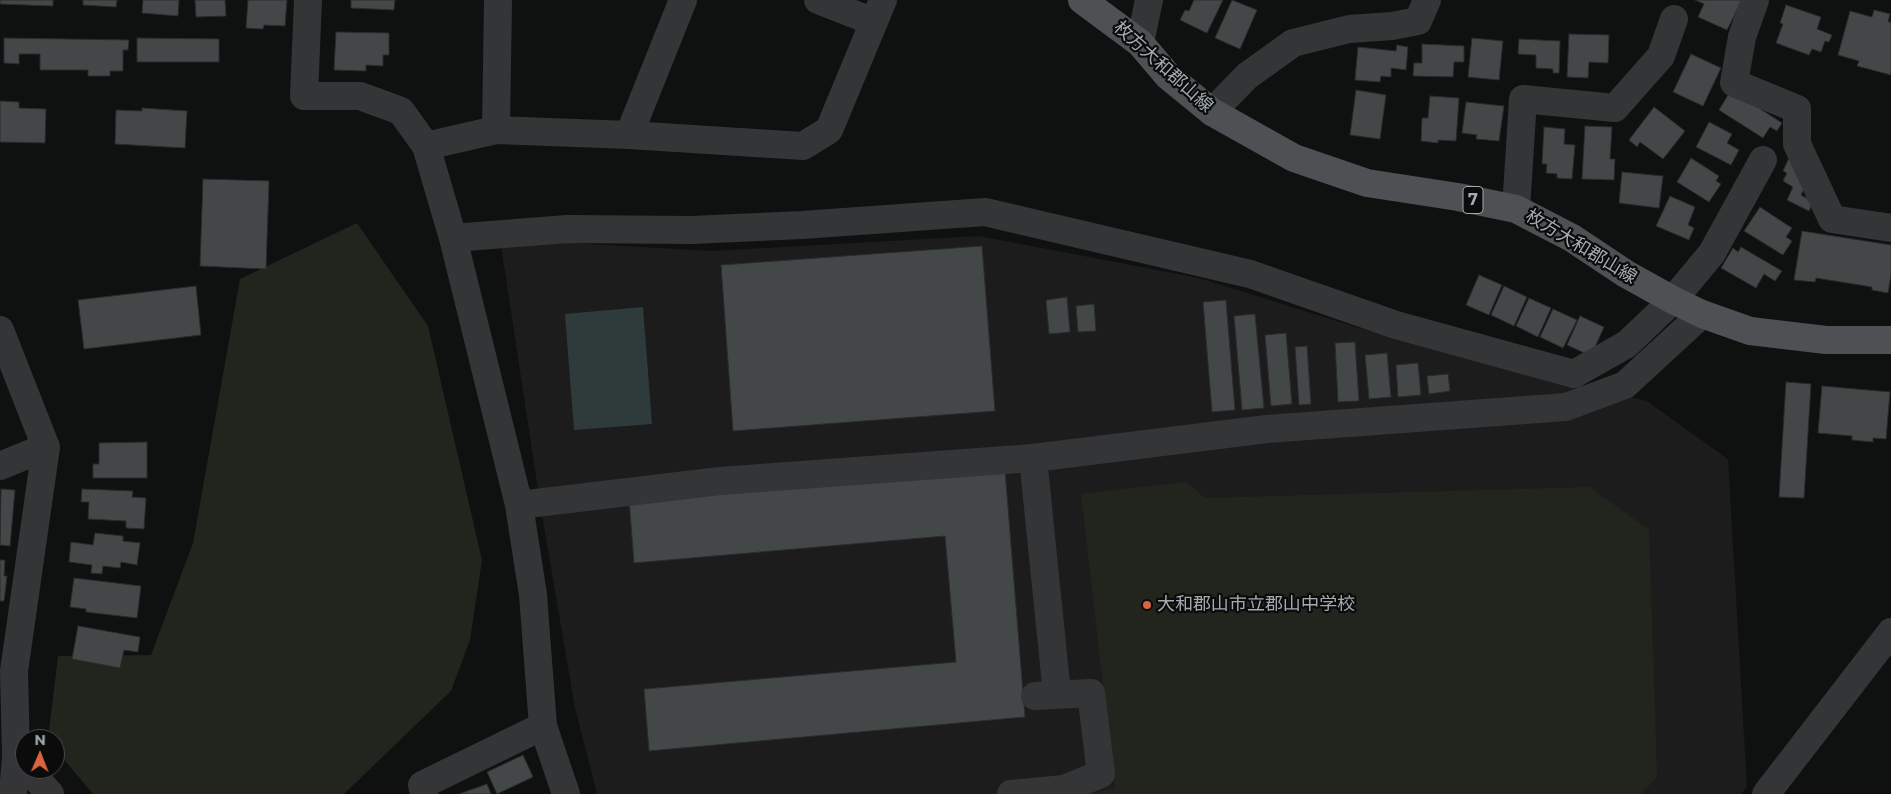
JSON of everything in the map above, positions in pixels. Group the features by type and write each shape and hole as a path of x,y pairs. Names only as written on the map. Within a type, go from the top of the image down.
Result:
{"main road":[{"name":"枚方大和郡山線","path":"1082,0 1140,42 1168,76 1212,112 1294,158 1367,183 1458,197 1516,209 1572,238 1626,274 1673,300 1702,314 1750,331 1826,340 1891,340"}],"street":[{"path":"308,0 304,96 360,96 401,111 426,146 454,238 519,505 533,595 543,726 566,794"},
{"path":"496,130 498,0"},
{"path":"629,135 683,0"},
{"path":"426,146 496,130 629,135 803,146 829,130 879,11 818,0"},
{"path":"1140,42 1150,0"},
{"path":"1212,112 1247,76 1293,43 1349,29 1392,26 1418,21 1427,0"},
{"path":"1755,0 1742,37 1734,83 1798,109 1797,144 1832,219 1891,228"},
{"path":"1516,209 1523,98 1615,108 1661,56 1674,19"},
{"path":"454,238 567,229 692,230 802,225 985,212 1250,274 1396,325 1574,374 1627,344 1673,300 1712,253 1763,160"},
{"path":"519,505 720,481 1033,458 1267,430 1566,407 1625,385 1702,314"},
{"path":"0,330 46,447 14,671 20,729"},
{"path":"0,466 46,447"},
{"path":"1011,794 1064,789 1101,774 1091,693 1046,695 1033,458"},
{"path":"1766,794 1891,632"},
{"path":"424,794 422,785 543,726"},
{"path":"14,794 18,779"},
{"path":"36,779 50,794"}],"shaded area":[{"path":"357,223 428,326 482,560 470,640 451,691 344,794 93,794 65,761 65,729 49,729 58,656 151,655 193,543 240,279"},
{"name":"大和郡山市立郡山中学校","path":"979,236 1199,278 1356,327 1647,401 1728,459 1747,787 1741,794 597,794 575,708 540,503 500,239 712,251"},
{"path":"643,307 652,424 574,430 565,314"},
{"path":"1186,482 1205,498 1590,487 1649,530 1657,777 1641,794 1088,794 1115,788 1081,494"}],"building":[{"path":"0,0 53,0 53,6 0,4"},
{"path":"83,0 117,0 116,7 83,5"},
{"path":"143,0 179,0 178,16 142,13"},
{"path":"195,0 225,0 226,16 196,17"},
{"path":"248,0 287,0 285,26 264,25 263,29 246,28"},
{"path":"351,0 395,0 394,10 351,8"},
{"path":"1194,0 1223,0 1207,33 1180,20 1185,10 1189,11"},
{"path":"1232,0 1257,10 1240,49 1215,38"},
{"path":"1695,0 1742,0 1727,30 1698,17 1704,4"},
{"path":"1786,5 1821,17 1817,29 1832,35 1829,42 1825,41 1821,52 1812,49 1809,55 1776,43 1783,24 1780,23"},
{"path":"1874,10 1890,14 1888,22 1891,22 1891,75 1857,66 1859,61 1838,55 1850,11 1872,17"},
{"path":"336,32 389,33 389,55 383,55 383,66 366,65 366,71 334,70"},
{"path":"1569,34 1609,35 1608,63 1589,62 1588,78 1567,77"},
{"path":"4,38 129,40 128,50 123,50 123,71 110,71 110,76 88,76 88,70 40,70 40,54 19,54 19,64 4,63"},
{"path":"137,38 219,39 219,62 137,62"},
{"path":"1472,38 1503,41 1499,80 1468,77"},
{"path":"1519,39 1560,41 1559,73 1553,73 1553,69 1536,68 1536,55 1518,54"},
{"path":"1422,44 1464,46 1464,62 1454,62 1453,77 1413,76 1414,63 1422,63"},
{"path":"1397,45 1408,47 1406,70 1391,68 1391,77 1381,76 1380,82 1355,80 1358,47 1396,51"},
{"path":"1691,54 1721,68 1703,106 1673,92"},
{"path":"1356,90 1386,95 1380,139 1350,135"},
{"path":"1731,90 1782,123 1777,131 1770,127 1763,138 1719,110"},
{"path":"1430,96 1459,98 1456,141 1438,140 1438,143 1421,141 1422,118 1428,118"},
{"path":"0,101 19,102 19,108 46,109 45,143 0,142"},
{"path":"1466,102 1504,106 1499,141 1476,139 1477,135 1462,133"},
{"path":"1654,107 1685,131 1663,159 1640,142 1637,147 1629,140"},
{"path":"142,108 187,111 185,148 115,144 116,110 142,111"},
{"path":"1709,122 1732,134 1727,143 1739,150 1731,165 1696,147"},
{"path":"1585,126 1612,127 1610,159 1615,159 1614,180 1582,179"},
{"path":"1544,127 1565,129 1564,144 1575,145 1572,179 1557,178 1557,174 1546,173 1547,164 1542,164"},
{"path":"1691,158 1719,176 1716,181 1721,184 1709,202 1677,182"},
{"path":"1789,158 1809,179 1801,195 1813,202 1809,211 1787,200 1793,187 1783,181 1787,173 1783,171"},
{"path":"1622,172 1663,176 1659,208 1619,203"},
{"path":"203,179 269,181 266,269 200,266"},
{"path":"1670,196 1695,207 1688,225 1694,228 1689,240 1656,226"},
{"path":"1760,207 1792,228 1786,237 1792,241 1783,255 1744,231"},
{"path":"1802,231 1891,245 1891,275 1888,293 1872,290 1872,287 1816,278 1815,282 1794,280"},
{"path":"982,246 995,411 733,431 721,265"},
{"path":"1741,247 1782,271 1775,281 1764,274 1756,288 1721,268 1733,248 1738,252"},
{"path":"1479,275 1502,285 1489,315 1466,305"},
{"path":"196,286 201,335 84,349 78,300"},
{"path":"1504,286 1527,297 1514,326 1491,315"},
{"path":"1067,297 1070,332 1049,334 1046,300"},
{"path":"1529,298 1551,308 1538,337 1516,326"},
{"path":"1226,300 1235,410 1212,412 1203,302"},
{"path":"1094,304 1096,331 1078,332 1076,306"},
{"path":"1553,309 1577,320 1563,348 1540,337"},
{"path":"1255,314 1264,408 1242,410 1234,316"},
{"path":"1580,316 1604,327 1591,356 1567,345"},
{"path":"1286,333 1292,404 1271,406 1265,335"},
{"path":"1355,342 1359,401 1338,402 1335,343"},
{"path":"1307,346 1311,404 1299,405 1295,347"},
{"path":"1387,353 1391,397 1369,399 1365,355"},
{"path":"1418,363 1421,395 1398,397 1396,365"},
{"path":"1448,374 1450,391 1429,394 1427,376"},
{"path":"1786,382 1811,384 1804,498 1779,497"},
{"path":"1822,386 1890,392 1886,439 1873,438 1873,442 1852,440 1852,436 1818,433"},
{"path":"147,442 147,478 93,478 93,464 99,464 99,443"},
{"path":"1005,470 1025,717 649,751 644,689 956,662 945,536 634,563 629,499"},
{"path":"1,489 15,490 10,546 0,545"},
{"path":"82,489 133,491 132,497 146,498 144,529 126,528 126,521 88,519 89,502 81,502"},
{"path":"95,533 123,536 123,541 140,543 137,565 121,562 120,568 103,566 102,574 91,573 92,565 69,562 71,542 93,545"},
{"path":"0,560 5,560 4,576 7,576 4,601 0,601"},
{"path":"74,578 141,586 137,618 86,612 86,609 70,607"},
{"path":"78,626 140,637 138,652 124,650 120,668 72,659"},
{"path":"523,755 533,777 497,794 487,772"},
{"path":"487,784 491,794 459,794"}],"place":[{"name":"大和郡山市立郡山中学校","path":"1147,605"}]}
